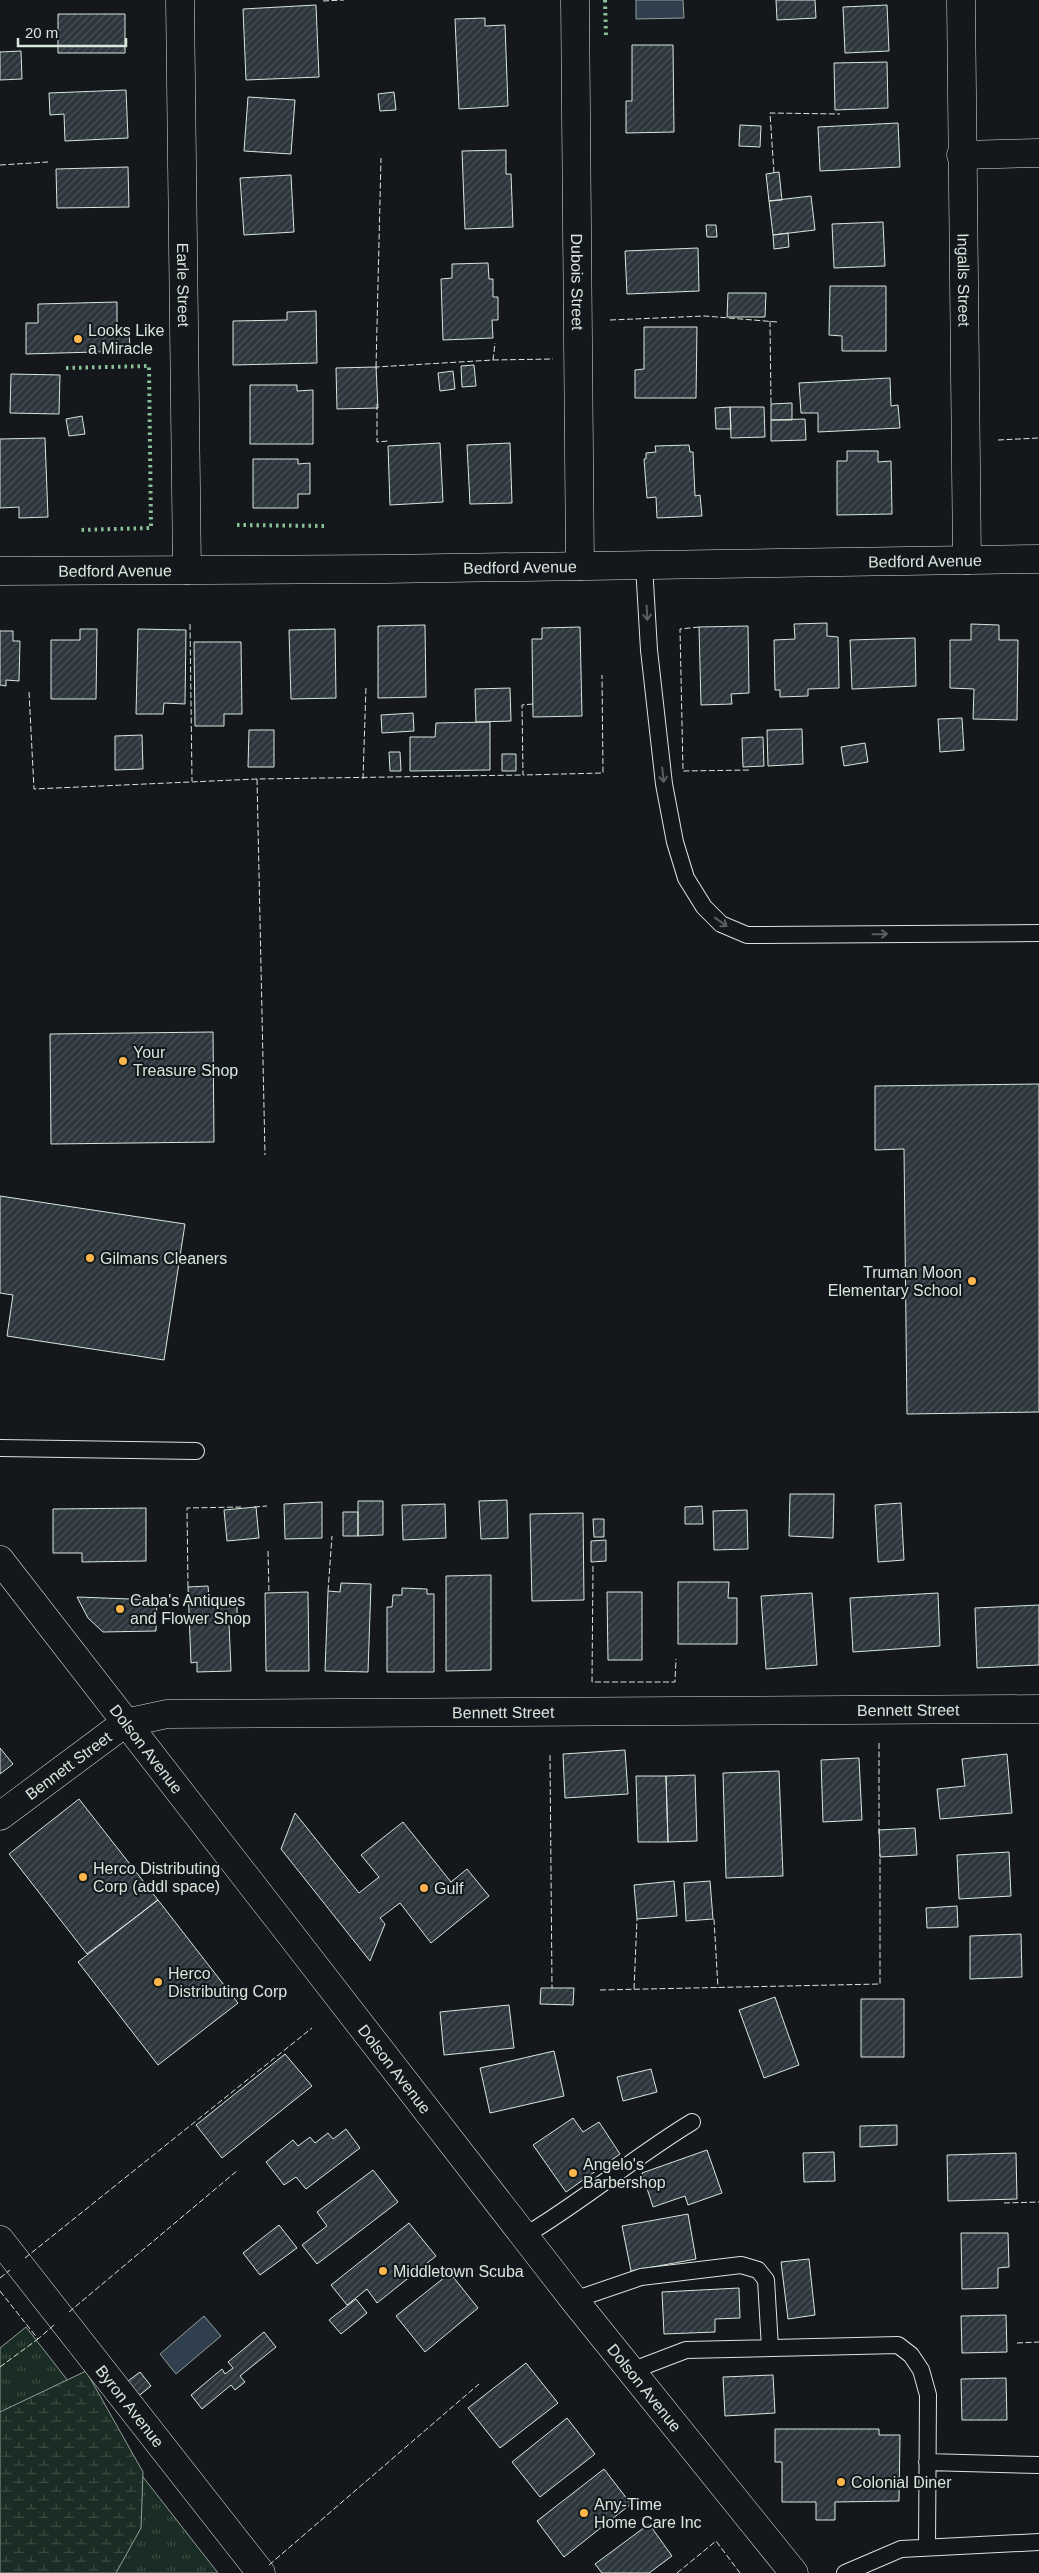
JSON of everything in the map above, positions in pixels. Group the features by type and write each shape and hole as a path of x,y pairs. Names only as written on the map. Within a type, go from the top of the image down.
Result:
{"street":[{"name":"Earle Street","path":"180,0 187,570"},
{"name":"Dubois Street","path":"574,0 580,566"},
{"name":"Ingalls Street","path":"961,0 961,155 967,560"},
{"path":"961,155 1039,153"},
{"name":"Bedford Avenue","path":"0,571 580,566 1039,559"},
{"name":"Dolson Avenue","path":"0,1560 574,2300 794,2573"},
{"name":"Bennett Street","path":"0,1816 125,1723 174,1714 1039,1709"},
{"name":"Byron Avenue","path":"0,2240 261,2573"}],"lane":[{"path":"644,565 664,784 675,842 686,878 704,908 721,924 747,935 1039,932"},
{"path":"0,1448 196,1451"},
{"path":"524,2236 554,2218 649,2148 692,2122"},
{"path":"574,2300 642,2277 741,2265 758,2270 766,2280 770,2348"},
{"path":"631,2371 686,2350 898,2345 912,2355 922,2370 928,2395 927,2548"},
{"path":"927,2462 1039,2465"},
{"path":"846,2573 901,2549 1039,2542"}],"green space":[{"path":"26,2327 218,2573 0,2573 0,2348"},
{"path":"86,2371 143,2472 141,2528 116,2573 0,2573 0,2412"}],"water":[{"path":"636,0 683,0 684,18 636,19"},
{"path":"204,2316 221,2336 176,2374 160,2354"}],"building":[{"path":"776,0 815,0 816,18 777,20"},
{"path":"316,5 319,77 246,80 243,9"},
{"path":"887,5 889,51 845,53 843,7"},
{"path":"58,14 125,14 125,53 58,53"},
{"path":"485,18 485,26 505,25 508,106 459,109 455,19"},
{"path":"632,45 673,45 674,132 626,133 626,101 632,101"},
{"path":"21,51 22,79 0,80 0,52"},
{"path":"887,62 888,108 835,110 834,63"},
{"path":"126,90 128,138 65,141 64,114 50,115 49,93"},
{"path":"394,92 396,110 380,111 378,94"},
{"path":"248,97 295,100 291,154 244,151"},
{"path":"898,123 900,167 820,171 818,127"},
{"path":"740,125 761,126 760,147 739,146"},
{"path":"506,150 506,174 511,174 513,227 465,229 462,151"},
{"path":"128,167 129,207 57,208 56,169"},
{"path":"779,172 782,200 769,201 766,174"},
{"path":"291,175 294,232 244,235 240,178"},
{"path":"811,196 815,230 773,235 769,201"},
{"path":"883,222 885,266 834,268 832,224"},
{"path":"706,225 716,225 717,237 707,237"},
{"path":"788,233 789,247 774,249 773,235"},
{"path":"698,248 699,291 627,294 625,251"},
{"path":"488,263 489,279 493,279 493,297 498,297 498,320 492,320 493,338 443,340 441,279 452,278 452,264"},
{"path":"830,286 886,286 886,351 842,351 842,336 829,335"},
{"path":"728,293 766,293 765,317 727,317"},
{"name":"Looks Like a Miracle","path":"117,302 117,327 129,327 130,351 26,354 26,323 38,323 38,304"},
{"path":"316,311 317,363 233,365 233,321 287,320 287,312"},
{"path":"644,327 697,327 696,398 635,398 635,370 644,369"},
{"path":"474,365 476,386 462,387 461,366"},
{"path":"376,367 378,408 337,409 336,368"},
{"path":"453,371 455,389 440,391 438,373"},
{"path":"11,374 60,375 59,414 10,413"},
{"path":"890,378 891,406 898,405 900,428 818,432 818,413 801,413 799,383"},
{"path":"250,385 297,385 297,391 313,390 313,444 250,444"},
{"path":"792,403 792,420 771,420 771,404"},
{"path":"730,407 731,429 716,429 715,408"},
{"path":"730,407 764,407 765,437 731,438"},
{"path":"82,416 85,434 69,436 66,419"},
{"path":"805,419 806,440 771,441 771,420"},
{"path":"45,438 48,517 19,518 19,507 0,508 0,439"},
{"path":"440,443 443,502 390,505 388,446"},
{"path":"510,443 512,503 470,504 467,445"},
{"path":"689,445 690,452 693,452 695,496 700,495 702,516 657,518 656,497 647,498 644,459 646,459 646,453 656,452 655,446"},
{"path":"847,451 878,451 878,462 891,461 892,514 837,515 837,461 847,461"},
{"path":"253,459 298,459 298,464 310,463 310,494 298,494 298,508 253,508"},
{"path":"827,623 827,636 838,637 839,688 808,689 808,696 780,697 780,690 775,690 774,640 795,639 794,624"},
{"path":"971,624 999,625 999,640 1018,640 1017,720 973,719 974,689 950,688 950,640 971,640"},
{"path":"425,625 426,697 378,698 378,626"},
{"path":"748,626 749,693 731,694 732,704 701,705 699,627"},
{"path":"580,627 582,716 533,717 532,639 542,639 542,628"},
{"path":"80,629 97,629 96,699 51,699 51,640 80,640"},
{"path":"138,629 186,630 185,704 164,703 163,714 136,714"},
{"path":"335,629 336,698 291,699 289,630"},
{"path":"0,631 13,631 13,641 20,641 19,681 6,680 6,686 0,685"},
{"path":"915,638 916,686 852,689 850,640"},
{"path":"194,642 241,642 242,714 224,714 224,726 195,726"},
{"path":"510,688 511,721 476,722 475,689"},
{"path":"413,713 414,731 382,733 381,715"},
{"path":"962,718 964,750 940,752 938,719"},
{"path":"490,722 490,770 410,771 410,737 435,737 436,723"},
{"path":"802,729 803,764 768,766 767,730"},
{"path":"249,730 274,730 274,767 248,767"},
{"path":"142,735 143,769 115,770 115,736"},
{"path":"763,737 764,766 743,767 742,738"},
{"path":"865,743 868,762 844,766 841,747"},
{"path":"389,752 400,752 401,771 390,771"},
{"path":"502,754 516,754 516,771 502,771"},
{"path":"213,1032 214,1142 51,1144 50,1034"},
{"name":"Truman Moon Elementary School","path":"1039,1084 1039,1412 907,1414 904,1149 875,1150 875,1086"},
{"name":"Gilmans Cleaners","path":"0,1196 185,1224 164,1360 7,1336 13,1295 0,1293"},
{"path":"790,1494 834,1494 833,1538 789,1536"},
{"path":"507,1500 508,1538 481,1539 479,1501"},
{"path":"358,1501 383,1501 383,1535 358,1536"},
{"path":"322,1502 322,1538 285,1539 284,1504"},
{"path":"901,1503 904,1560 878,1562 875,1505"},
{"path":"445,1504 446,1538 403,1540 402,1505"},
{"path":"702,1506 703,1524 685,1524 685,1507"},
{"path":"256,1507 259,1538 227,1541 224,1510"},
{"path":"146,1508 146,1561 82,1562 82,1553 53,1553 53,1509"},
{"path":"747,1510 748,1549 714,1550 713,1511"},
{"path":"343,1512 358,1512 358,1536 343,1536"},
{"path":"583,1513 584,1600 532,1601 530,1514"},
{"path":"593,1519 604,1519 604,1537 594,1537"},
{"path":"606,1540 606,1561 591,1562 591,1541"},
{"path":"491,1575 491,1670 446,1671 446,1576"},
{"path":"678,1582 729,1582 728,1598 737,1598 737,1644 678,1644"},
{"path":"341,1583 371,1584 368,1672 325,1671 328,1591 340,1592"},
{"path":"208,1586 209,1598 237,1597 237,1623 229,1623 231,1671 197,1672 197,1662 191,1663 188,1587"},
{"path":"402,1588 427,1589 427,1594 434,1594 434,1672 387,1672 387,1607 392,1607 393,1595 402,1595"},
{"path":"308,1592 309,1671 266,1671 265,1593"},
{"path":"607,1592 642,1592 642,1660 608,1660"},
{"path":"812,1593 817,1665 766,1669 761,1596"},
{"path":"938,1593 940,1646 853,1652 850,1598"},
{"name":"Caba's Antiques and Flower Shop","path":"77,1597 157,1600 156,1631 103,1632 88,1618"},
{"path":"1039,1605 1039,1665 977,1668 975,1608"},
{"path":"0,1748 13,1764 0,1774"},
{"path":"625,1750 628,1794 565,1798 563,1754"},
{"path":"1007,1754 1012,1813 940,1819 937,1789 965,1786 962,1759"},
{"path":"859,1758 862,1820 823,1822 821,1760"},
{"path":"779,1771 783,1876 726,1878 723,1773"},
{"path":"695,1775 697,1841 668,1842 666,1776"},
{"path":"636,1776 666,1776 668,1842 638,1842"},
{"name":"Herco Distributing Corp (addl space)","path":"79,1799 158,1900 87,1954 9,1854"},
{"name":"Gulf","path":"295,1813 359,1893 379,1877 361,1855 403,1822 451,1882 467,1869 489,1896 431,1943 400,1903 380,1918 385,1924 370,1961 281,1849"},
{"path":"915,1828 917,1855 880,1857 879,1830"},
{"path":"1009,1852 1011,1896 959,1899 957,1855"},
{"path":"674,1881 677,1916 637,1919 634,1885"},
{"path":"710,1881 713,1919 686,1921 684,1883"},
{"name":"Herco Distributing Corp","path":"158,1900 238,2003 158,2065 78,1962"},
{"path":"957,1906 958,1927 927,1928 926,1908"},
{"path":"1021,1934 1022,1977 970,1979 970,1936"},
{"path":"541,1988 574,1988 573,2005 540,2004"},
{"path":"775,1997 799,2065 764,2078 739,2010"},
{"path":"861,1999 904,1999 904,2057 861,2057"},
{"path":"509,2005 514,2048 444,2055 440,2012"},
{"path":"554,2051 564,2096 490,2113 480,2068"},
{"path":"285,2054 312,2086 222,2158 196,2125"},
{"path":"651,2069 657,2092 623,2101 617,2077"},
{"name":"Angelo's Barbershop","path":"573,2118 583,2132 599,2122 620,2154 566,2192 533,2145"},
{"path":"897,2125 897,2145 860,2147 860,2126"},
{"path":"346,2129 360,2148 306,2189 296,2177 284,2185 266,2162 293,2140 298,2146 310,2137 315,2143 328,2133 333,2139"},
{"path":"707,2150 722,2193 688,2205 685,2196 653,2207 642,2173"},
{"path":"834,2152 835,2181 804,2182 803,2153"},
{"path":"1016,2153 1017,2199 948,2201 947,2155"},
{"path":"373,2170 398,2202 317,2264 302,2245 327,2226 317,2212"},
{"path":"688,2214 696,2259 631,2271 622,2226"},
{"name":"Middletown Scuba","path":"409,2223 436,2256 377,2303 367,2289 347,2305 331,2285"},
{"path":"279,2225 297,2248 260,2275 243,2253"},
{"path":"961,2233 1008,2233 1009,2267 998,2268 998,2288 962,2289"},
{"path":"809,2259 815,2315 788,2319 781,2262"},
{"path":"450,2273 478,2308 425,2352 396,2316"},
{"path":"739,2288 740,2318 715,2319 715,2332 664,2334 662,2292"},
{"path":"356,2299 367,2313 341,2334 329,2320"},
{"path":"1006,2315 1007,2352 962,2353 961,2316"},
{"path":"264,2332 276,2347 240,2376 245,2382 235,2390 231,2385 202,2409 191,2395 222,2369 225,2374 233,2368 228,2362"},
{"path":"526,2363 558,2403 500,2448 468,2408"},
{"path":"140,2372 151,2386 131,2402 120,2387"},
{"path":"773,2375 775,2413 725,2416 723,2377"},
{"path":"1006,2378 1007,2420 962,2420 961,2379"},
{"path":"567,2418 595,2454 540,2497 512,2462"},
{"name":"Colonial Diner","path":"775,2429 879,2429 879,2435 900,2435 899,2501 835,2502 835,2520 816,2520 816,2502 782,2502 782,2462 775,2462"},
{"name":"Any-Time Home Care Inc","path":"604,2469 631,2504 564,2557 537,2521"},
{"path":"649,2524 672,2556 649,2573 602,2573 595,2564"}],"hedge":[{"path":"605,0 606,36"},
{"path":"66,368 149,366 151,528 78,530"},
{"path":"237,525 328,526"}],"fence":[{"path":"323,1 344,0"},
{"path":"774,173 770,113 840,114"},
{"path":"376,367 381,158"},
{"path":"0,165 48,162"},
{"path":"610,320 705,316 777,322"},
{"path":"770,321 771,404"},
{"path":"377,369 376,367 493,360 495,343"},
{"path":"493,360 553,359"},
{"path":"377,404 377,442 388,441"},
{"path":"998,440 1039,438"},
{"path":"190,624 192,781"},
{"path":"699,627 680,629 683,771 751,770"},
{"path":"533,704 522,705 523,775 603,773 602,675"},
{"path":"363,779 366,686"},
{"path":"29,692 34,789 257,779 523,775"},
{"path":"257,779 265,1155"},
{"path":"254,1507 267,1506"},
{"path":"188,1587 187,1508 241,1507"},
{"path":"328,1591 332,1536"},
{"path":"268,1551 269,1593"},
{"path":"593,1566 592,1682 675,1682 676,1659"},
{"path":"879,1741 879,1834"},
{"path":"550,1755 552,1988"},
{"path":"600,1990 880,1984 880,1854"},
{"path":"634,1989 637,1919"},
{"path":"714,1919 718,1988"},
{"path":"25,2258 312,2028"},
{"path":"69,2312 238,2170"},
{"path":"1004,2203 1039,2202"},
{"path":"0,2278 10,2270"},
{"path":"0,2291 38,2339 54,2325"},
{"path":"0,2367 38,2339"},
{"path":"1017,2343 1039,2342"},
{"path":"269,2565 479,2384"},
{"path":"677,2573 716,2541 740,2573"}],"place":[{"name":"Looks Like a Miracle","path":"78,339"},
{"name":"Your Treasure Shop","path":"123,1061"},
{"name":"Gilmans Cleaners","path":"90,1258"},
{"name":"Truman Moon Elementary School","path":"972,1281"},
{"name":"Caba's Antiques and Flower Shop","path":"120,1609"},
{"name":"Herco Distributing Corp (addl space)","path":"83,1877"},
{"name":"Gulf","path":"424,1888"},
{"name":"Herco Distributing Corp","path":"158,1982"},
{"name":"Angelo's Barbershop","path":"573,2173"},
{"name":"Middletown Scuba","path":"383,2271"},
{"name":"Colonial Diner","path":"841,2482"},
{"name":"Any-Time Home Care Inc","path":"584,2513"}]}
